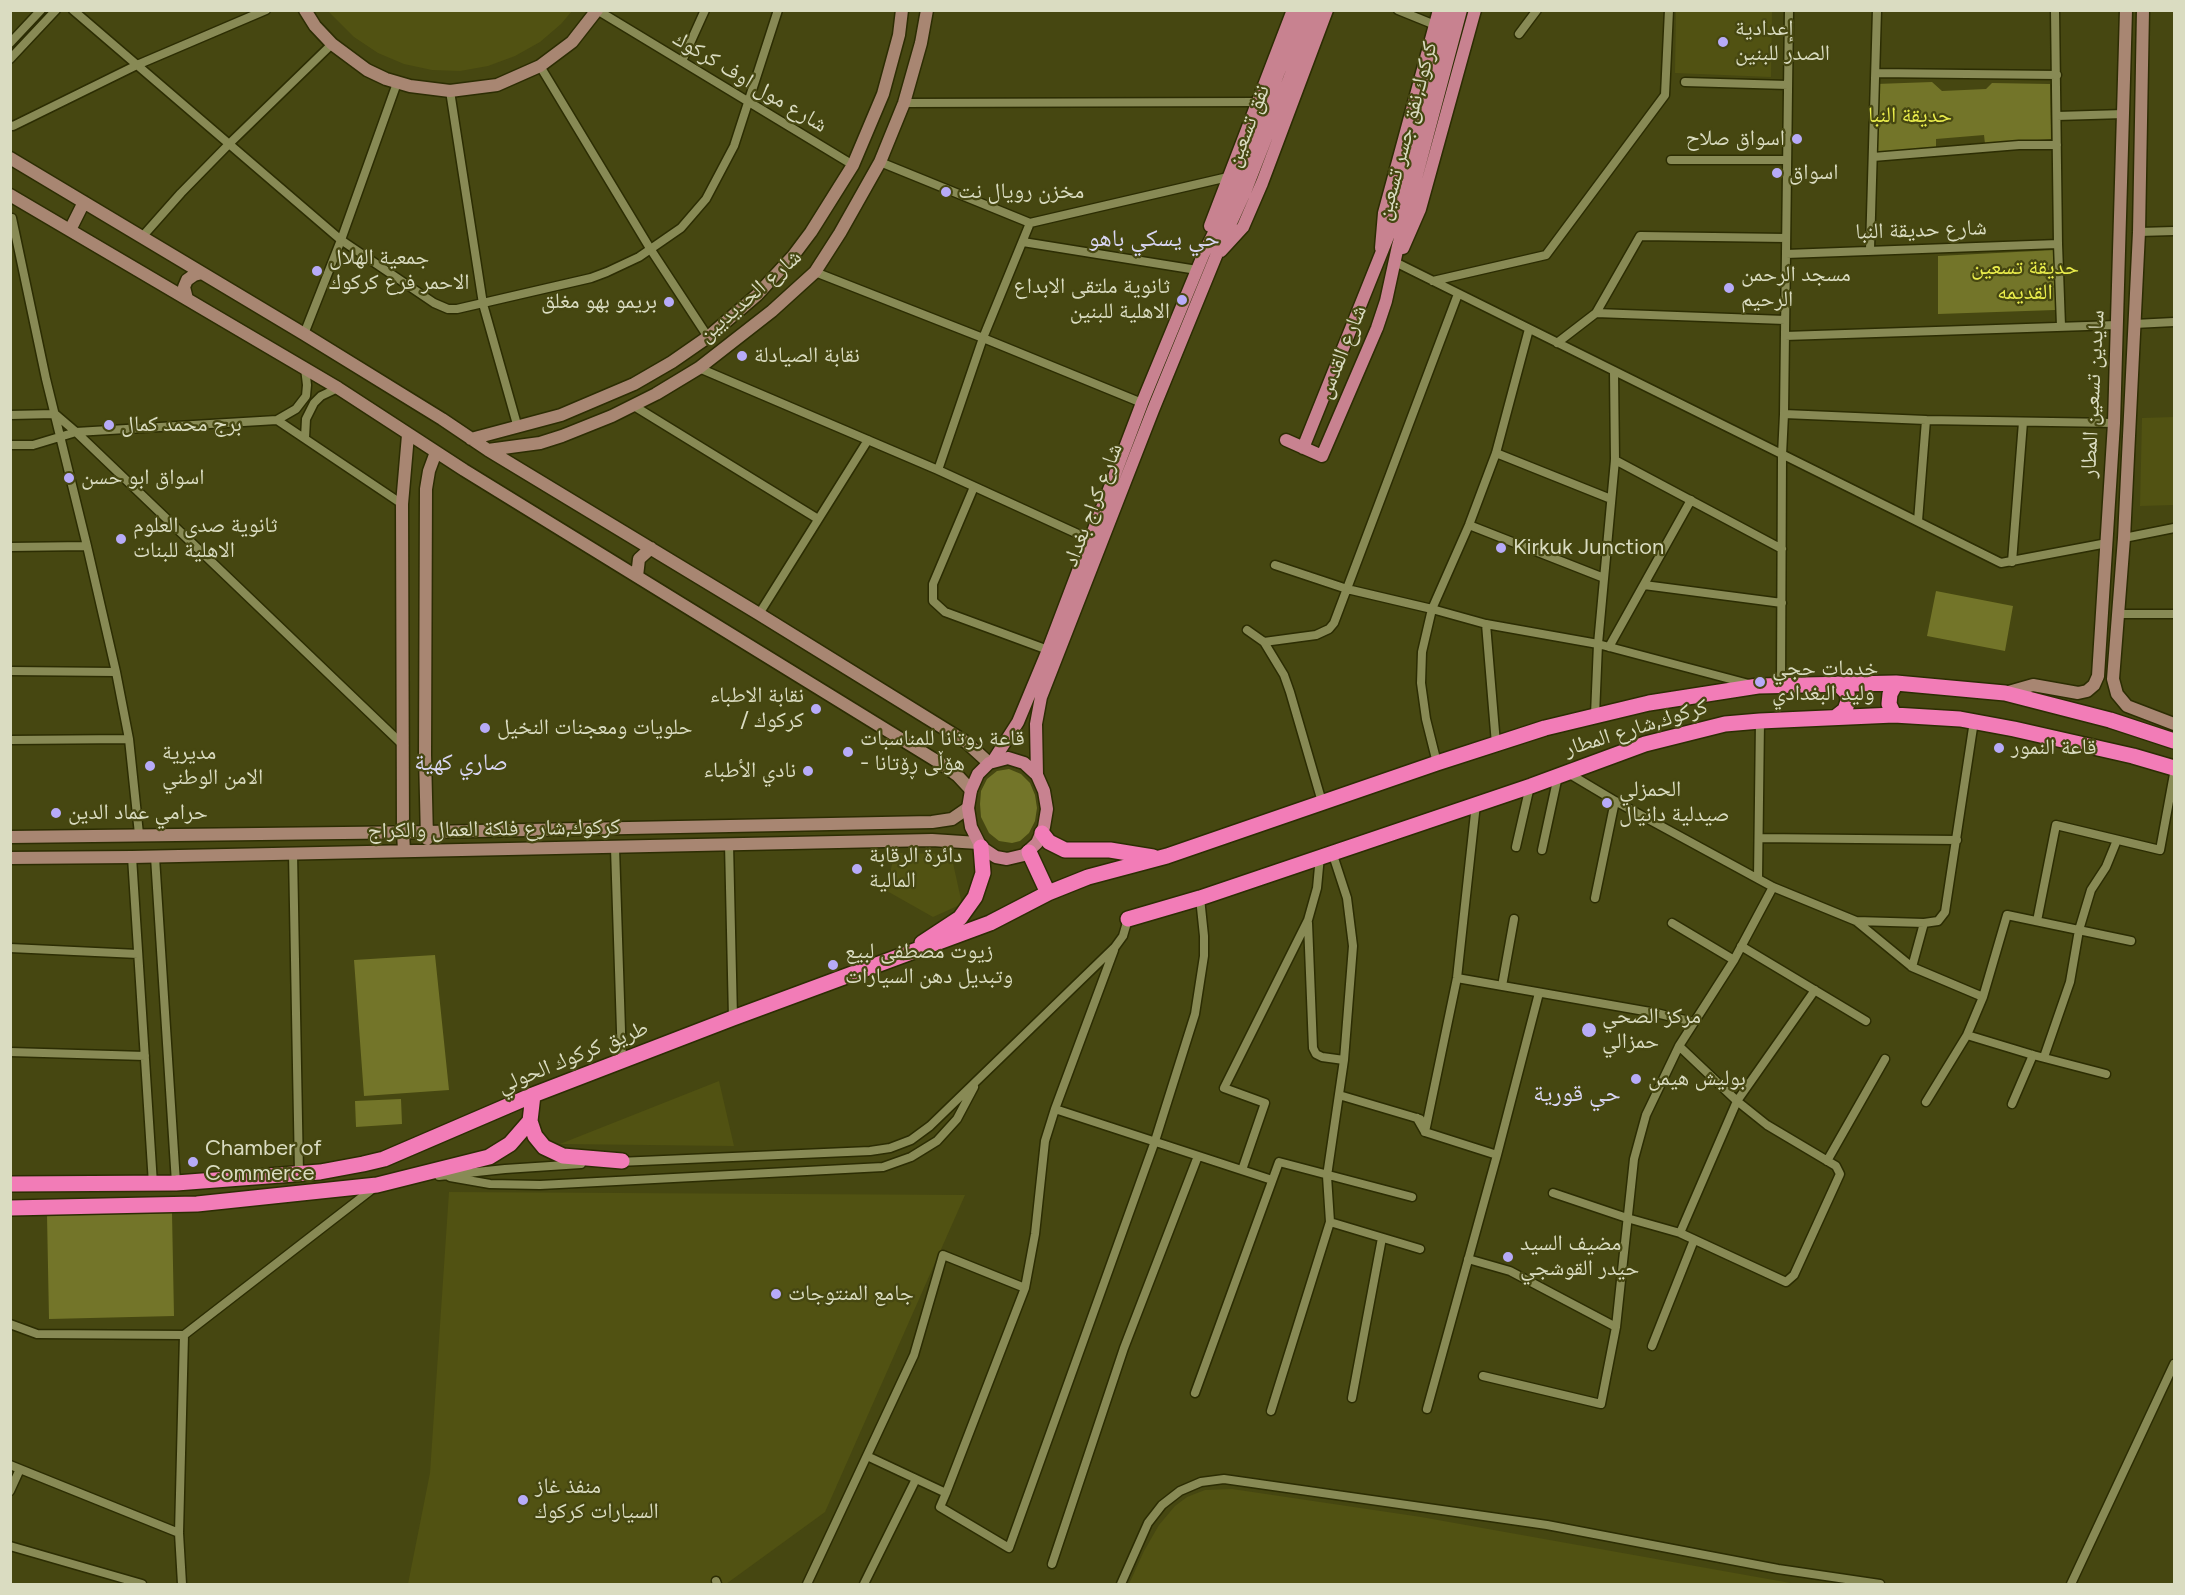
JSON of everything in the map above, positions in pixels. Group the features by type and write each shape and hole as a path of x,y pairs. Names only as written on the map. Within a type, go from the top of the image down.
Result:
{"highway":[{"name":"كركوك,شارع المطار","path":"1130,865 1159,858 1437,763 1595,715 1660,701 1758,686 1896,683 2005,693 2110,720 2175,741"},
{"path":"1894,715 1889,704 1890,694 1896,683"},
{"path":"1836,717 1845,710 1848,701 1847,693 1838,684"},
{"name":"كركوك,شارع المطار","path":"1128,919 1563,775 1625,751 1684,733 1725,724 1894,715 1974,721 2133,756 2175,768"},
{"path":"1042,833 1049,842 1065,850 1110,850 1159,858"},
{"path":"910,953 960,918 968,908 980,885 983,873 980,845"},
{"path":"1029,852 1048,893"},
{"name":"طريق كركوك الحولي","path":"10,1184 153,1184 342,1169 384,1159 533,1095 990,923 1081,879 1130,865"},
{"path":"533,1095 530,1121 536,1136 550,1152 563,1156 622,1161"},
{"name":"طريق كركوك الحولي","path":"10,1208 197,1203 377,1185 481,1160 497,1154 516,1138 530,1121"},
{"path":"38,1208 39,1183"}],"main road":[{"path":"1293,10 1209,229 1210,254 1229,245 1243,227 1262,183 1327,10"},
{"name":"نفق تسعين","path":"1210,254 1304,10"},
{"name":"نفق تسعين","path":"1210,254 1245,192 1316,10"},
{"path":"1381,255 1384,213 1439,10"},
{"name":"شارع القدس","path":"1395,262 1380,319 1322,456 1303,448 1393,224 1450,10"},
{"name":"كركوك,نفق جسر تسعين","path":"1395,262 1461,10"},
{"path":"1395,262 1409,237 1420,209 1475,10"},
{"name":"شارع كراج بغداد","path":"991,762 1021,716 1142,403 1197,270 1210,254"},
{"name":"شارع كراج بغداد","path":"1037,775 1036,724 1041,697 1140,443 1210,254"},
{"path":"1286,440 1303,448"},
{"path":"1008,758 1019,760 1037,775 1047,803 1047,815 1042,833 1029,852 1007,859 996,857 980,845 970,827 968,808 971,790 978,774 991,762 1008,758"}],"street":[{"path":"10,43 41,10"},
{"path":"10,59 56,10"},
{"path":"73,10 341,240 441,306 457,309 591,278 624,266 681,228 706,199 734,146 778,10"},
{"path":"10,125 13,126 136,65 266,10"},
{"path":"305,10 315,26 332,44 358,64 397,82 423,89 450,91 497,85 540,66 572,42 597,10"},
{"name":"شارع مول اوف كركوك","path":"597,10 853,165"},
{"path":"682,61 705,10"},
{"name":"شارع الحديديين","path":"471,440 561,416 608,397 652,375 708,337 757,294 793,256 811,232 853,165 883,94 899,35 903,10"},
{"name":"شارع الحديديين","path":"488,450 540,442 562,436 633,406 699,368 772,311 815,272 840,233 879,162 904,103 921,44 927,10"},
{"path":"1398,10 1435,25"},
{"path":"1519,34 1536,10"},
{"path":"1432,281 1546,255 1665,95 1669,10"},
{"path":"1781,685 1789,10"},
{"path":"1870,249 1877,10"},
{"path":"2055,10 2061,326"},
{"name":"سايدين تسعين المطار","path":"2005,693 2033,684 2078,693 2087,691 2094,685 2098,676 2114,423 2126,10"},
{"name":"سايدين تسعين المطار","path":"2142,10 2139,232 2124,538 2113,679 2120,699 2132,708 2175,724"},
{"path":"142,237 229,144 332,44"},
{"path":"540,66 651,250 708,337"},
{"path":"1876,73 2057,75"},
{"path":"304,334 341,240 397,82"},
{"path":"1685,82 1788,85"},
{"path":"450,91 483,304 518,428"},
{"path":"904,103 1257,102"},
{"path":"2057,116 2124,114"},
{"path":"1873,157 2057,145"},
{"path":"10,158 304,334 471,440 759,614 966,742 991,762"},
{"path":"1671,160 1787,160"},
{"path":"879,162 1030,223 1228,177"},
{"path":"2122,173 2140,173"},
{"path":"10,195 339,388 408,435 949,768 971,790"},
{"path":"70,230 84,202"},
{"path":"938,470 983,338 1030,223"},
{"path":"12,225 116,672 129,739 139,834"},
{"path":"2139,232 2175,231"},
{"path":"1557,343 1596,313 1640,236 1786,238"},
{"path":"1023,242 1197,270"},
{"name":"شارع حديقة النبا","path":"1786,254 1870,249 2058,244"},
{"path":"1395,262 2001,563 2107,543"},
{"path":"815,272 1142,403"},
{"path":"187,298 184,290 187,280 202,273"},
{"path":"757,294 772,311"},
{"path":"1264,642 1316,635 1334,623 1458,294"},
{"path":"1596,313 1785,320"},
{"path":"2134,324 2175,322"},
{"path":"1785,336 2118,325"},
{"path":"1437,763 1426,718 1421,683 1422,652 1432,609 1469,525 1496,453 1529,329"},
{"path":"10,445 33,445 76,432 277,420 296,409 306,396 308,385 305,368"},
{"path":"699,368 938,470 1090,540"},
{"path":"1595,715 1598,644 1615,459 1614,372"},
{"path":"305,438 306,419 314,403 321,396 339,388"},
{"path":"633,406 818,519"},
{"path":"10,415 55,414 404,746"},
{"path":"1784,414 1926,420 2114,423"},
{"path":"277,420 402,504"},
{"path":"1918,521 1926,420"},
{"path":"2012,562 2023,422"},
{"path":"404,851 402,504 408,435"},
{"path":"759,614 868,440"},
{"path":"428,851 424,755 426,489 429,471 436,452"},
{"path":"1496,453 1611,499"},
{"path":"1615,459 1782,549"},
{"path":"974,487 933,584 933,600 940,609 950,614 1048,650"},
{"path":"1609,648 1691,500"},
{"path":"1469,525 1604,578"},
{"path":"2124,538 2175,528"},
{"path":"10,547 87,546"},
{"path":"637,576 636,568 639,559 651,548"},
{"path":"1275,565 1347,589 1486,624 1598,644 1758,686"},
{"path":"1644,585 1782,603"},
{"path":"2118,614 2175,614"},
{"path":"1486,624 1496,744"},
{"path":"1247,630 1264,642 1284,675 1322,802"},
{"path":"2101,635 2117,636"},
{"path":"10,671 116,672"},
{"path":"1758,878 1760,721"},
{"path":"1856,921 1924,923 1938,921 1945,912 1974,721"},
{"path":"10,740 129,739"},
{"path":"2037,921 2056,825 2160,850 2175,774"},
{"path":"1542,850 1563,775 1773,886 1856,921 1912,967 1983,997"},
{"path":"1516,847 1530,786"},
{"path":"1594,898 1615,801"},
{"path":"1476,804 1457,978 1422,1119 1425,1132 1497,1155"},
{"name":"كركوك,شارع فلكة العمال والكراج","path":"10,837 932,822 952,819 968,808"},
{"path":"1759,838 1957,840"},
{"name":"كركوك,شارع فلكة العمال والكراج","path":"10,858 155,857 932,840 980,845"},
{"path":"2044,1057 2070,982 2079,930 2091,890 2106,867 2116,840"},
{"path":"729,844 733,1018"},
{"path":"615,848 622,1061"},
{"path":"293,853 299,1173"},
{"path":"1242,1170 1265,1102 1224,1088 1308,920 1326,854"},
{"path":"1271,1411 1330,1222 1327,1176 1344,1060 1352,963 1352,930 1347,898 1326,854"},
{"path":"132,857 153,1184"},
{"path":"155,857 176,1182"},
{"path":"1483,1376 1601,1404 1616,1327 1634,1159 1639,1134 1654,1095 1679,1046 1734,960 1773,886"},
{"path":"1115,947 1045,1141 1035,1234 1025,1288 940,1507 1009,1548 1155,1142 1199,995 1204,936 1200,897"},
{"path":"1926,1102 1967,1035 1983,997 2007,915 2131,941"},
{"path":"412,1176 441,1176 622,1161 870,1151 890,1148 921,1133 979,1078 1115,947 1123,936 1128,919"},
{"path":"1502,986 1514,919"},
{"path":"1308,920 1313,1048 1316,1054 1322,1057 1344,1060"},
{"path":"1672,923 1734,960"},
{"path":"1912,967 1924,923"},
{"path":"1741,946 1866,1021"},
{"path":"10,948 138,954"},
{"path":"1457,978 1656,1013 1693,1022"},
{"path":"1680,1233 1737,1101 1815,990"},
{"path":"1427,1409 1539,993"},
{"path":"1967,1035 2106,1074"},
{"path":"1553,1193 1680,1233 1786,1282 1794,1275 1840,1174 1836,1166 1767,1125 1737,1101 1679,1046"},
{"path":"10,1052 145,1056"},
{"path":"2012,1104 2032,1055"},
{"path":"1827,1161 1885,1059"},
{"path":"441,1176 490,1184 540,1185 883,1167 911,1157 937,1141 957,1119 979,1078"},
{"path":"1339,1095 1422,1119"},
{"path":"1055,1109 1272,1180"},
{"path":"1052,1564 1124,1348 1198,1156"},
{"path":"1196,1393 1279,1162 1412,1197"},
{"path":"10,1324 37,1334 184,1335 377,1185"},
{"path":"1330,1222 1420,1249"},
{"path":"1352,1398 1382,1238"},
{"path":"1652,1346 1694,1240"},
{"path":"807,1584 914,1355 943,1255 1025,1288"},
{"path":"1468,1259 1510,1271 1616,1327"},
{"path":"182,1584 179,1533 184,1335"},
{"path":"2071,1584 2175,1364"},
{"path":"867,1456 946,1493"},
{"path":"10,1465 179,1533"},
{"path":"10,1491 20,1468"},
{"path":"864,1584 916,1479"},
{"path":"1121,1584 1148,1523 1162,1505 1180,1491 1201,1482 1224,1479 1547,1525 1778,1569 1880,1584"},
{"path":"10,1546 142,1584"}],"shaded area":[{"path":"328,11 572,11 540,42 515,56 488,66 460,71 432,70 404,64 378,53 354,37"},
{"name":"إعدادية الصدر للبنين","path":"1676,11 1772,11 1771,77 1675,73"},
{"path":"2174,417 2174,505 2140,506 2142,418"},
{"path":"894,853 951,854 962,904 933,917 887,891"},
{"path":"719,1081 734,1146 560,1144"},
{"path":"449,1192 965,1195 825,1512 726,1584 408,1584 430,1473"},
{"path":"1232,1489 1421,1517 1796,1584 1129,1584 1159,1525 1175,1506 1187,1497 1205,1490"}],"green space":[{"name":"حديقة النبا","path":"1932,82 1942,91 1986,89 1992,83 2050,84 2051,139 1985,144 1984,135 1936,139 1936,150 1875,152 1876,84"},
{"name":"حديقة تسعين القديمه","path":"2055,250 2055,310 1938,314 1938,256"},
{"path":"1936,591 2013,606 2005,651 1927,636"},
{"path":"1009,769 1021,774 1030,783 1037,808 1035,821 1029,833 1020,841 1012,843 999,841 989,833 981,817 980,804 981,791 987,779 997,771"},
{"path":"435,955 449,1090 364,1096 354,960"},
{"path":"401,1099 402,1124 356,1127 355,1101"},
{"path":"172,1213 174,1316 49,1319 47,1215"}],"place":[{"name":"إعدادية الصدر للبنين","path":"1723,42"},
{"name":"اسواق صلاح","path":"1797,139"},
{"name":"اسواق","path":"1777,173"},
{"name":"مخزن رويال نت","path":"946,192"},
{"name":"جمعية الهلال الاحمر فرع كركوك","path":"317,271"},
{"name":"مسجد الرحمن الرحيم","path":"1729,288"},
{"name":"ثانوية ملتقى الابداع الاهلية للبنين","path":"1182,300"},
{"name":"بريمو بهو مغلق","path":"669,302"},
{"name":"نقابة الصيادلة","path":"742,356"},
{"name":"برج محمد كمال","path":"109,425"},
{"name":"اسواق ابو حسن","path":"69,478"},
{"name":"ثانوية صدى العلوم الاهلية للبنات","path":"121,539"},
{"name":"Kirkuk Junction","path":"1501,548"},
{"name":"خدمات حجي وليد البغدادي","path":"1760,682"},
{"name":"نقابة الاطباء / كركوك","path":"816,709"},
{"name":"حلويات ومعجنات النخيل","path":"485,728"},
{"name":"قاعة النمور","path":"1999,748"},
{"name":"قاعة روتانا للمناسبات - هۆڵی ڕۆتانا","path":"848,752"},
{"name":"مديرية الامن الوطني","path":"150,766"},
{"name":"نادي الأطباء","path":"808,771"},
{"name":"الحمزلي صيدلية دانيال","path":"1607,803"},
{"name":"حرامي عماد الدين","path":"56,813"},
{"name":"دائرة الرقابة المالية","path":"857,869"},
{"name":"زيوت مصطفى لبيع وتبديل دهن السيارات","path":"833,965"},
{"name":"مركز الصحي حمزالي","path":"1589,1030"},
{"name":"بوليش هيمن","path":"1636,1079"},
{"name":"Chamber of Commerce","path":"193,1162"},
{"name":"مضيف السيد حيدر القوشجي","path":"1508,1257"},
{"name":"جامع المنتوجات","path":"776,1294"},
{"name":"منفذ غاز السيارات كركوك","path":"523,1500"}],"district":[{"name":"حي يسكي باهو","path":"1154,239"},
{"name":"صاري كهية","path":"461,763"},
{"name":"حي قورية","path":"1577,1094"}]}
